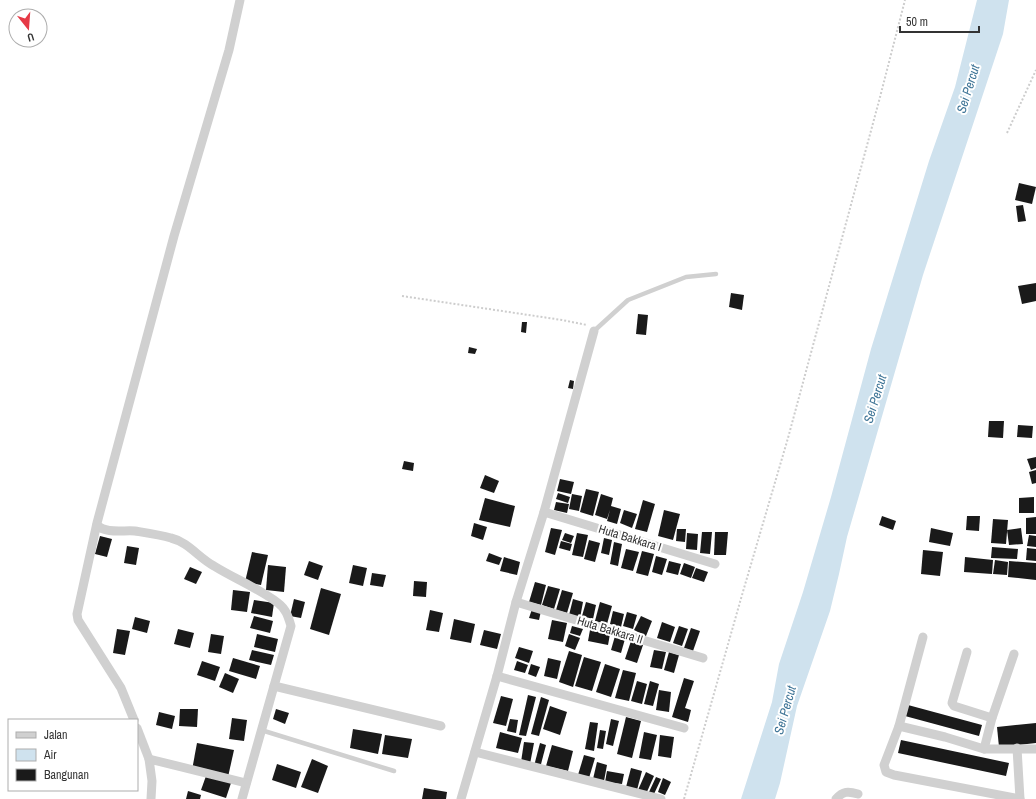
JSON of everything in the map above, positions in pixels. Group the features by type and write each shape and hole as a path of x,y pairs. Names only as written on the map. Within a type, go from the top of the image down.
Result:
{"street":[{"path":"134,719 121,688 78,620 77,614 97,525 174,236 229,50 240,0"},
{"path":"461,799 497,676 516,602 544,512 594,331"},
{"name":"Huta Bakkara I","path":"544,512 715,564"},
{"path":"97,525 100,528 108,530 136,532 173,538 191,548 212,566 242,581 278,603 288,613 290,626 242,799"},
{"name":"Huta Bakkara II","path":"516,602 703,658"},
{"path":"923,637 899,726 884,765 886,772 894,775 1020,799 1017,748"},
{"path":"967,652 952,703 954,706 992,718"},
{"path":"984,749 992,718 1014,654"},
{"path":"497,676 684,728"},
{"path":"274,686 441,726"},
{"path":"899,726 945,737 984,749 1036,749"},
{"path":"138,731 149,759 152,781 151,799"},
{"path":"475,752 661,799"},
{"path":"149,759 246,784"},
{"path":"836,799 840,794 845,792 850,791 858,794"}],"lane":[{"path":"594,331 628,300 686,277 716,274"},
{"path":"261,730 394,770"}],"path":[{"path":"684,799 788,438 905,0"},
{"path":"1007,133 1036,70"},
{"path":"402,296 562,320 588,326 594,331"}],"water":[{"name":"Sei Percut","path":"977,0 1009,0 1003,34 923,275 847,537 830,611 797,706 775,799 741,799 772,702 779,664 803,592 831,497 871,349 929,161 955,87"}],"building":[{"path":"1019,183 1036,187 1032,204 1015,200"},
{"path":"1023,205 1026,221 1018,222 1016,206"},
{"path":"1036,283 1036,301 1022,304 1018,286"},
{"path":"731,293 744,295 742,310 729,307"},
{"path":"638,314 648,315 646,335 636,334"},
{"path":"522,322 527,322 526,333 521,332"},
{"path":"469,347 477,349 475,354 468,353"},
{"path":"570,380 574,381 573,389 568,388"},
{"path":"989,421 1004,421 1003,438 988,437"},
{"path":"1018,425 1033,426 1032,438 1017,437"},
{"path":"1036,457 1036,468 1031,470 1027,459"},
{"path":"404,461 414,463 413,471 402,469"},
{"path":"1036,470 1036,483 1032,484 1029,472"},
{"path":"485,475 499,481 494,493 480,488"},
{"path":"560,479 574,482 571,494 557,491"},
{"path":"586,489 599,492 593,516 580,512"},
{"path":"558,493 570,497 568,503 556,499"},
{"path":"572,494 582,496 579,511 569,509"},
{"path":"601,494 613,498 611,506 621,509 617,524 607,521 610,510 607,519 595,515"},
{"path":"1034,497 1034,513 1019,513 1019,498"},
{"path":"485,498 515,506 510,527 479,520"},
{"path":"643,500 655,504 647,532 635,529"},
{"path":"556,502 569,504 567,513 554,510"},
{"path":"624,510 637,514 632,528 620,523"},
{"path":"664,510 680,514 673,540 658,536"},
{"path":"882,516 896,521 893,530 879,525"},
{"path":"967,516 980,516 979,531 966,530"},
{"path":"1036,517 1036,534 1026,534 1026,518"},
{"path":"993,519 1008,520 1006,544 991,543"},
{"path":"474,523 487,527 483,540 471,536"},
{"path":"551,528 562,530 555,555 545,552"},
{"path":"931,528 953,533 950,546 929,542"},
{"path":"1021,528 1023,544 1009,545 1007,530"},
{"path":"677,529 686,529 685,542 676,541"},
{"path":"702,532 712,532 710,554 700,553"},
{"path":"715,532 728,532 726,555 714,555"},
{"path":"565,533 574,536 571,543 562,540"},
{"path":"577,533 588,535 583,557 572,555"},
{"path":"687,533 698,534 697,550 686,549"},
{"path":"1029,535 1036,536 1036,547 1027,546"},
{"path":"100,536 112,539 107,557 95,554"},
{"path":"604,538 612,540 609,555 601,553"},
{"path":"589,540 600,543 595,562 584,559"},
{"path":"561,541 572,544 570,551 559,548"},
{"path":"614,542 622,544 618,566 610,564"},
{"path":"127,546 139,548 136,565 124,563"},
{"path":"992,547 1018,549 1017,559 991,558"},
{"path":"1027,548 1036,549 1036,561 1026,560"},
{"path":"626,549 639,552 633,571 621,568"},
{"path":"923,550 943,552 940,576 921,574"},
{"path":"642,551 654,554 648,576 636,573"},
{"path":"252,552 268,555 261,585 245,582"},
{"path":"489,553 502,558 499,565 486,561"},
{"path":"656,556 667,559 662,575 652,572"},
{"path":"504,557 520,562 517,575 500,571"},
{"path":"965,557 993,560 992,574 964,572"},
{"path":"995,560 1008,562 1007,575 993,574"},
{"path":"309,561 323,566 318,580 304,575"},
{"path":"669,561 681,564 678,575 666,572"},
{"path":"1009,561 1036,563 1036,580 1008,577"},
{"path":"684,563 695,567 691,578 680,574"},
{"path":"268,565 286,567 284,592 266,590"},
{"path":"353,565 367,568 363,586 349,583"},
{"path":"190,567 202,572 196,584 184,579"},
{"path":"696,568 708,572 704,582 692,578"},
{"path":"372,573 386,575 383,587 370,585"},
{"path":"414,581 427,582 426,597 413,596"},
{"path":"535,582 546,585 541,605 529,602"},
{"path":"548,586 560,589 554,609 542,605"},
{"path":"321,588 341,594 329,635 310,629"},
{"path":"233,590 250,592 247,612 231,610"},
{"path":"562,590 573,593 567,613 556,610"},
{"path":"294,599 305,602 301,618 290,616"},
{"path":"573,599 583,602 580,618 569,615"},
{"path":"254,600 274,603 272,617 251,613"},
{"path":"586,602 596,605 593,619 582,616"},
{"path":"600,602 612,606 607,624 595,621"},
{"path":"532,609 541,611 539,620 529,618"},
{"path":"430,610 443,613 439,632 426,630"},
{"path":"613,611 624,614 621,627 610,624"},
{"path":"627,612 637,615 633,629 623,626"},
{"path":"254,616 273,621 270,633 250,628"},
{"path":"641,616 652,621 646,636 634,630"},
{"path":"135,617 150,621 147,633 132,629"},
{"path":"454,619 475,624 471,643 450,639"},
{"path":"552,620 567,623 563,642 548,639"},
{"path":"662,622 675,627 670,642 657,638"},
{"path":"572,626 583,629 580,636 570,633"},
{"path":"679,626 688,629 682,646 673,643"},
{"path":"691,628 700,631 693,651 684,648"},
{"path":"117,629 130,631 125,655 113,653"},
{"path":"178,629 194,633 190,648 174,644"},
{"path":"484,630 501,634 497,649 480,645"},
{"path":"590,630 610,634 608,645 588,641"},
{"path":"211,634 224,636 221,654 208,652"},
{"path":"257,634 278,639 275,652 254,647"},
{"path":"569,634 580,638 575,650 565,646"},
{"path":"615,636 625,639 621,653 611,650"},
{"path":"631,641 643,645 637,663 625,659"},
{"path":"519,647 533,651 529,663 515,658"},
{"path":"252,650 274,655 271,665 249,660"},
{"path":"654,650 666,652 662,669 650,667"},
{"path":"569,651 582,655 573,687 559,682"},
{"path":"669,652 679,655 674,673 664,670"},
{"path":"584,657 601,662 592,691 575,686"},
{"path":"233,658 260,666 256,679 229,671"},
{"path":"548,658 561,661 557,679 544,676"},
{"path":"202,661 220,667 215,681 197,675"},
{"path":"517,661 528,665 525,673 514,670"},
{"path":"531,664 540,667 536,677 528,674"},
{"path":"605,664 620,669 611,697 596,692"},
{"path":"623,670 636,673 629,701 615,698"},
{"path":"225,673 239,679 233,693 219,687"},
{"path":"684,678 694,681 685,708 691,710 688,722 672,717"},
{"path":"637,681 647,684 642,704 631,701"},
{"path":"650,681 659,684 653,706 644,704"},
{"path":"659,690 671,692 669,712 656,710"},
{"path":"528,695 536,697 526,736 519,735"},
{"path":"501,696 513,699 506,726 493,723"},
{"path":"541,697 549,700 539,736 531,734"},
{"path":"908,705 982,725 979,736 905,716"},
{"path":"550,706 567,712 560,735 543,729"},
{"path":"180,709 198,709 197,727 179,726"},
{"path":"276,709 289,713 285,724 273,719"},
{"path":"159,712 175,716 172,729 156,725"},
{"path":"626,717 641,721 632,758 617,754"},
{"path":"232,718 247,720 244,741 229,739"},
{"path":"510,719 518,720 516,733 507,731"},
{"path":"611,719 619,721 613,746 606,744"},
{"path":"590,722 598,723 594,751 585,749"},
{"path":"1036,723 1036,743 999,747 997,727"},
{"path":"353,729 382,734 378,754 350,748"},
{"path":"600,730 606,731 603,749 597,748"},
{"path":"500,732 522,738 518,753 496,748"},
{"path":"644,732 657,735 651,760 639,758"},
{"path":"385,735 412,739 408,758 382,754"},
{"path":"660,735 674,737 671,758 658,756"},
{"path":"901,740 1009,763 1006,776 898,753"},
{"path":"524,742 534,743 530,764 521,762"},
{"path":"197,743 234,750 228,777 192,770"},
{"path":"540,743 546,745 540,768 534,766"},
{"path":"552,745 573,751 568,771 546,766"},
{"path":"584,755 595,758 589,778 578,775"},
{"path":"312,759 328,766 318,793 301,787"},
{"path":"597,762 607,765 604,781 593,779"},
{"path":"277,764 301,772 296,788 272,780"},
{"path":"631,768 642,771 637,790 626,787"},
{"path":"607,771 624,774 622,784 605,782"},
{"path":"646,772 654,776 646,794 638,790"},
{"path":"206,776 231,783 226,798 201,790"},
{"path":"656,777 661,779 654,794 649,792"},
{"path":"663,778 671,782 665,795 658,792"},
{"path":"424,788 447,792 446,799 422,799"},
{"path":"188,791 201,795 200,799 186,799"}]}
